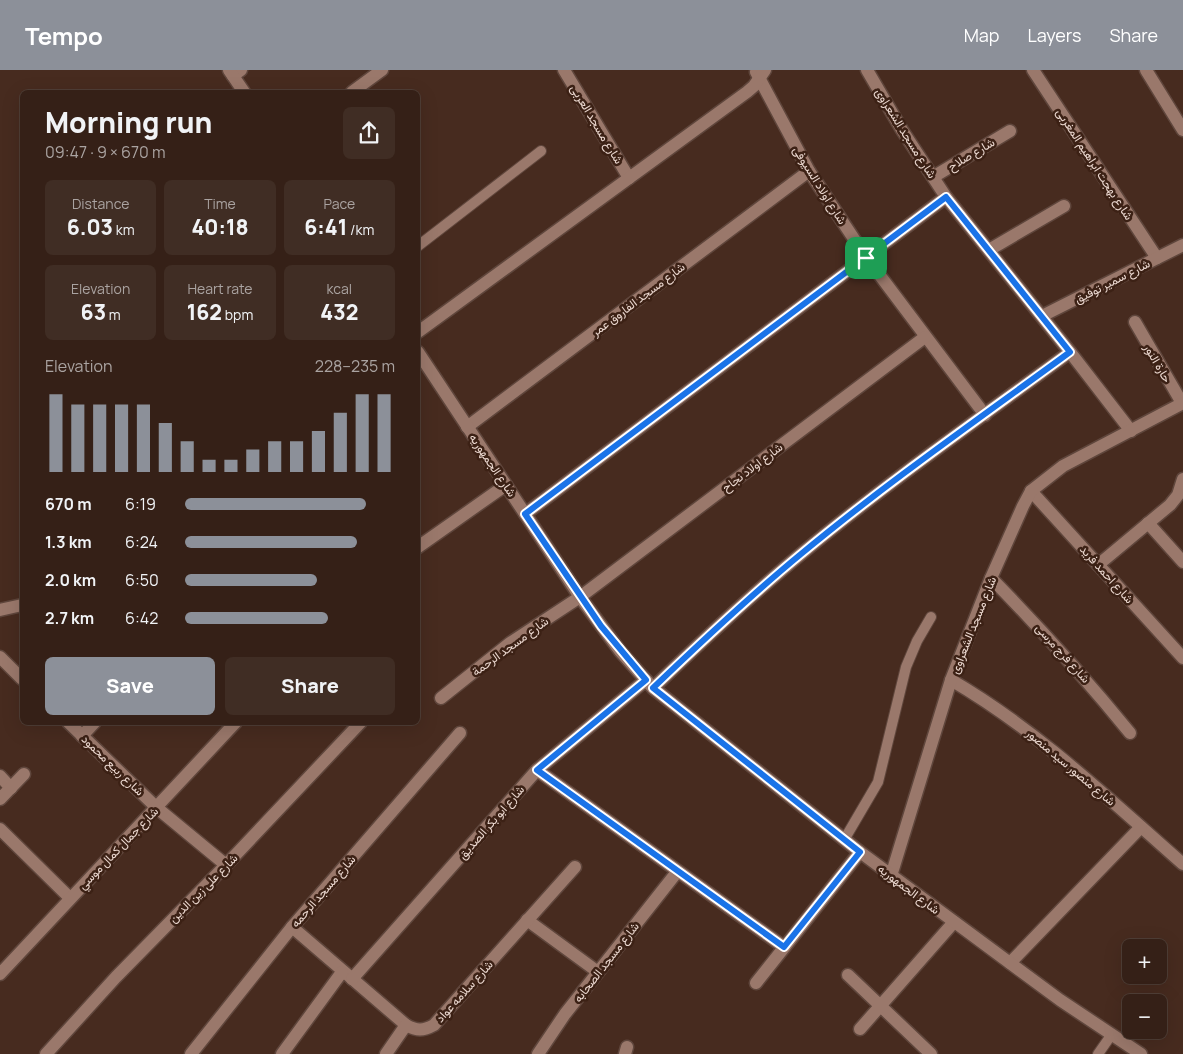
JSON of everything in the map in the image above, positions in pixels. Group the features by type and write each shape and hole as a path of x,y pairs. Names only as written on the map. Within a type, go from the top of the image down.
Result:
{"street":[{"path":"355,90 382,70"},
{"name":"شارع مسجد العربى","path":"564,70 629,178"},
{"name":"شارع مسجد الشعراوى","path":"867,70 902,130 946,197 1042,316 1131,431"},
{"name":"شارع بهجت ابراهيم المغربى","path":"1033,70 1157,258"},
{"path":"1146,70 1183,130"},
{"path":"235,72 243,90"},
{"path":"420,331 747,92 760,73"},
{"name":"شارع اولاد السيوفى","path":"760,73 809,171 866,258 985,415"},
{"name":"شارع صلاح","path":"933,176 1010,131"},
{"name":"شارع مسجد الفاروق عمر","path":"467,427 809,171"},
{"path":"525,514 946,197"},
{"path":"989,250 1064,206"},
{"name":"شارع سمير توفيق","path":"1042,316 1183,245"},
{"name":"حارة النور","path":"1134,322 1182,403"},
{"name":"شارع اولاد نجاح","path":"580,597 925,336"},
{"name":"شارع ابو بكر الصديق","path":"282,1054 347,975 537,770 649,684 802,553 1070,352"},
{"name":"شارع الجمهوريه","path":"420,355 580,597 615,644 649,684 891,876 1060,1000 1141,1054"},
{"name":"شارع مسجد الشعراوى","path":"891,876 951,680 991,578 1022,506 1032,491 1063,466 1182,403"},
{"path":"1098,564 1175,500 1183,479"},
{"path":"420,546 506,485"},
{"name":"شارع احمد فريد","path":"1032,491 1098,564 1180,648"},
{"path":"1148,523 1183,562"},
{"name":"شارع فرج مرسى","path":"991,578 1040,627 1130,733"},
{"name":"شارع مسجد الرحمة","path":"441,698 510,643 580,597"},
{"path":"0,610 20,605"},
{"path":"0,657 20,677"},
{"name":"شارع منصور سيد منصور","path":"951,680 981,697 1029,732 1064,760 1183,864"},
{"name":"شارع ربيع محمود","path":"71,725 157,808 226,865"},
{"path":"82,736 93,725"},
{"name":"شارع جمال كمال موسي","path":"0,974 233,725"},
{"name":"شارع على زين الدين","path":"46,1054 116,977 226,865 358,725"},
{"name":"شارع مسجد الرحمه","path":"191,1054 292,927 460,733"},
{"path":"537,770 784,947"},
{"path":"0,798 24,774"},
{"path":"0,776 11,788"},
{"path":"1010,963 1141,827"},
{"path":"0,829 70,898"},
{"path":"756,983 860,852"},
{"name":"شارع سلامه عواد","path":"406,1025 416,1030 424,1030 434,1025 575,867"},
{"name":"شارع مسجد الصحابه","path":"538,1054 565,1014 677,872"},
{"path":"528,920 598,972"},
{"path":"860,1029 954,922"},
{"path":"292,927 406,1025 386,1054"},
{"path":"848,975 931,1054"}],"lane":[{"path":"420,244 541,151"},
{"path":"844,840 878,782 906,667 917,641 931,617"},
{"path":"1098,1054 1112,1034"}],"route":[{"path":"946,197 1070,352 943,445 802,553 727,617 653,688 860,852 784,947 537,770 646,680 601,626 525,514 866,258 946,197"}]}
